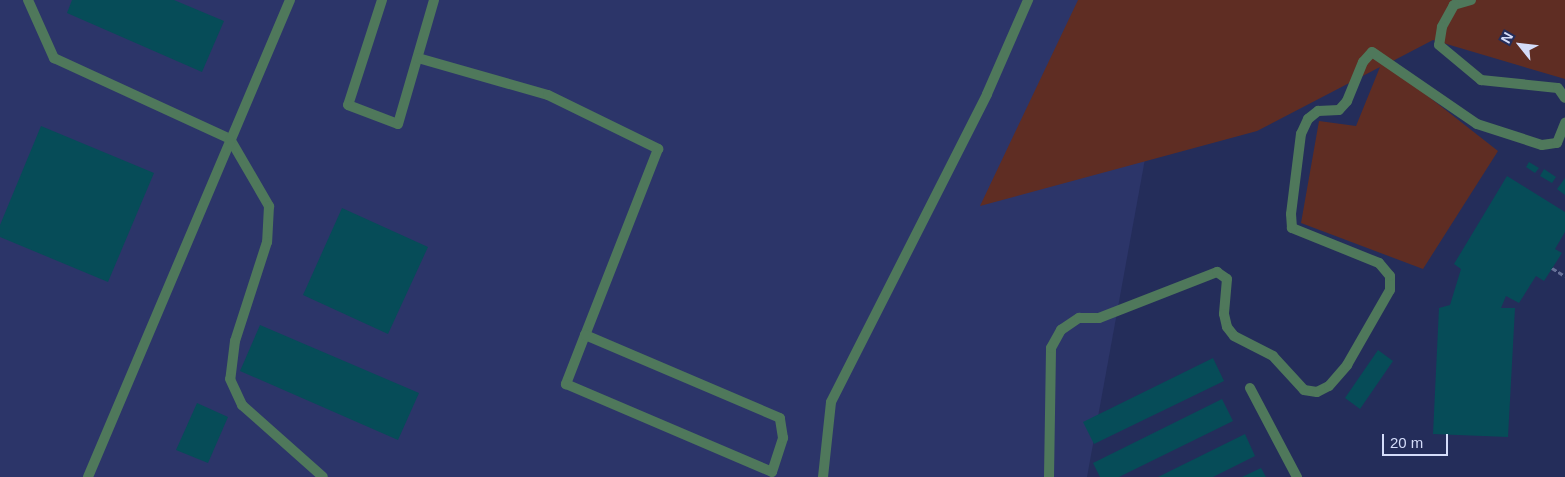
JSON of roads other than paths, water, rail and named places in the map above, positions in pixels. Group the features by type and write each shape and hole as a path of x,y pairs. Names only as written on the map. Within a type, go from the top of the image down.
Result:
{"street":[{"path":"28,0 54,58 230,139 269,206 267,242 235,341 230,379 242,405 323,477"},
{"path":"88,477 290,0"},
{"path":"382,0 348,105 398,124 434,0"},
{"path":"823,477 831,402 987,94 1028,0"},
{"path":"1471,0 1454,6 1442,27 1439,46 1481,80 1558,88 1565,98"},
{"path":"1049,477 1051,348 1060,330 1079,318 1099,318 1217,272 1227,279 1224,314 1227,327 1234,336 1273,356 1304,390 1316,392 1330,386 1347,365 1390,290 1390,276 1379,263 1292,228 1291,214 1301,134 1308,119 1318,111 1339,110 1348,101 1363,62 1372,52 1477,124 1542,145 1557,143 1565,123"},
{"path":"418,58 548,94 658,149 585,335 566,384 772,472 783,438 780,418 585,335"},
{"path":"1250,388 1297,477"}]}
